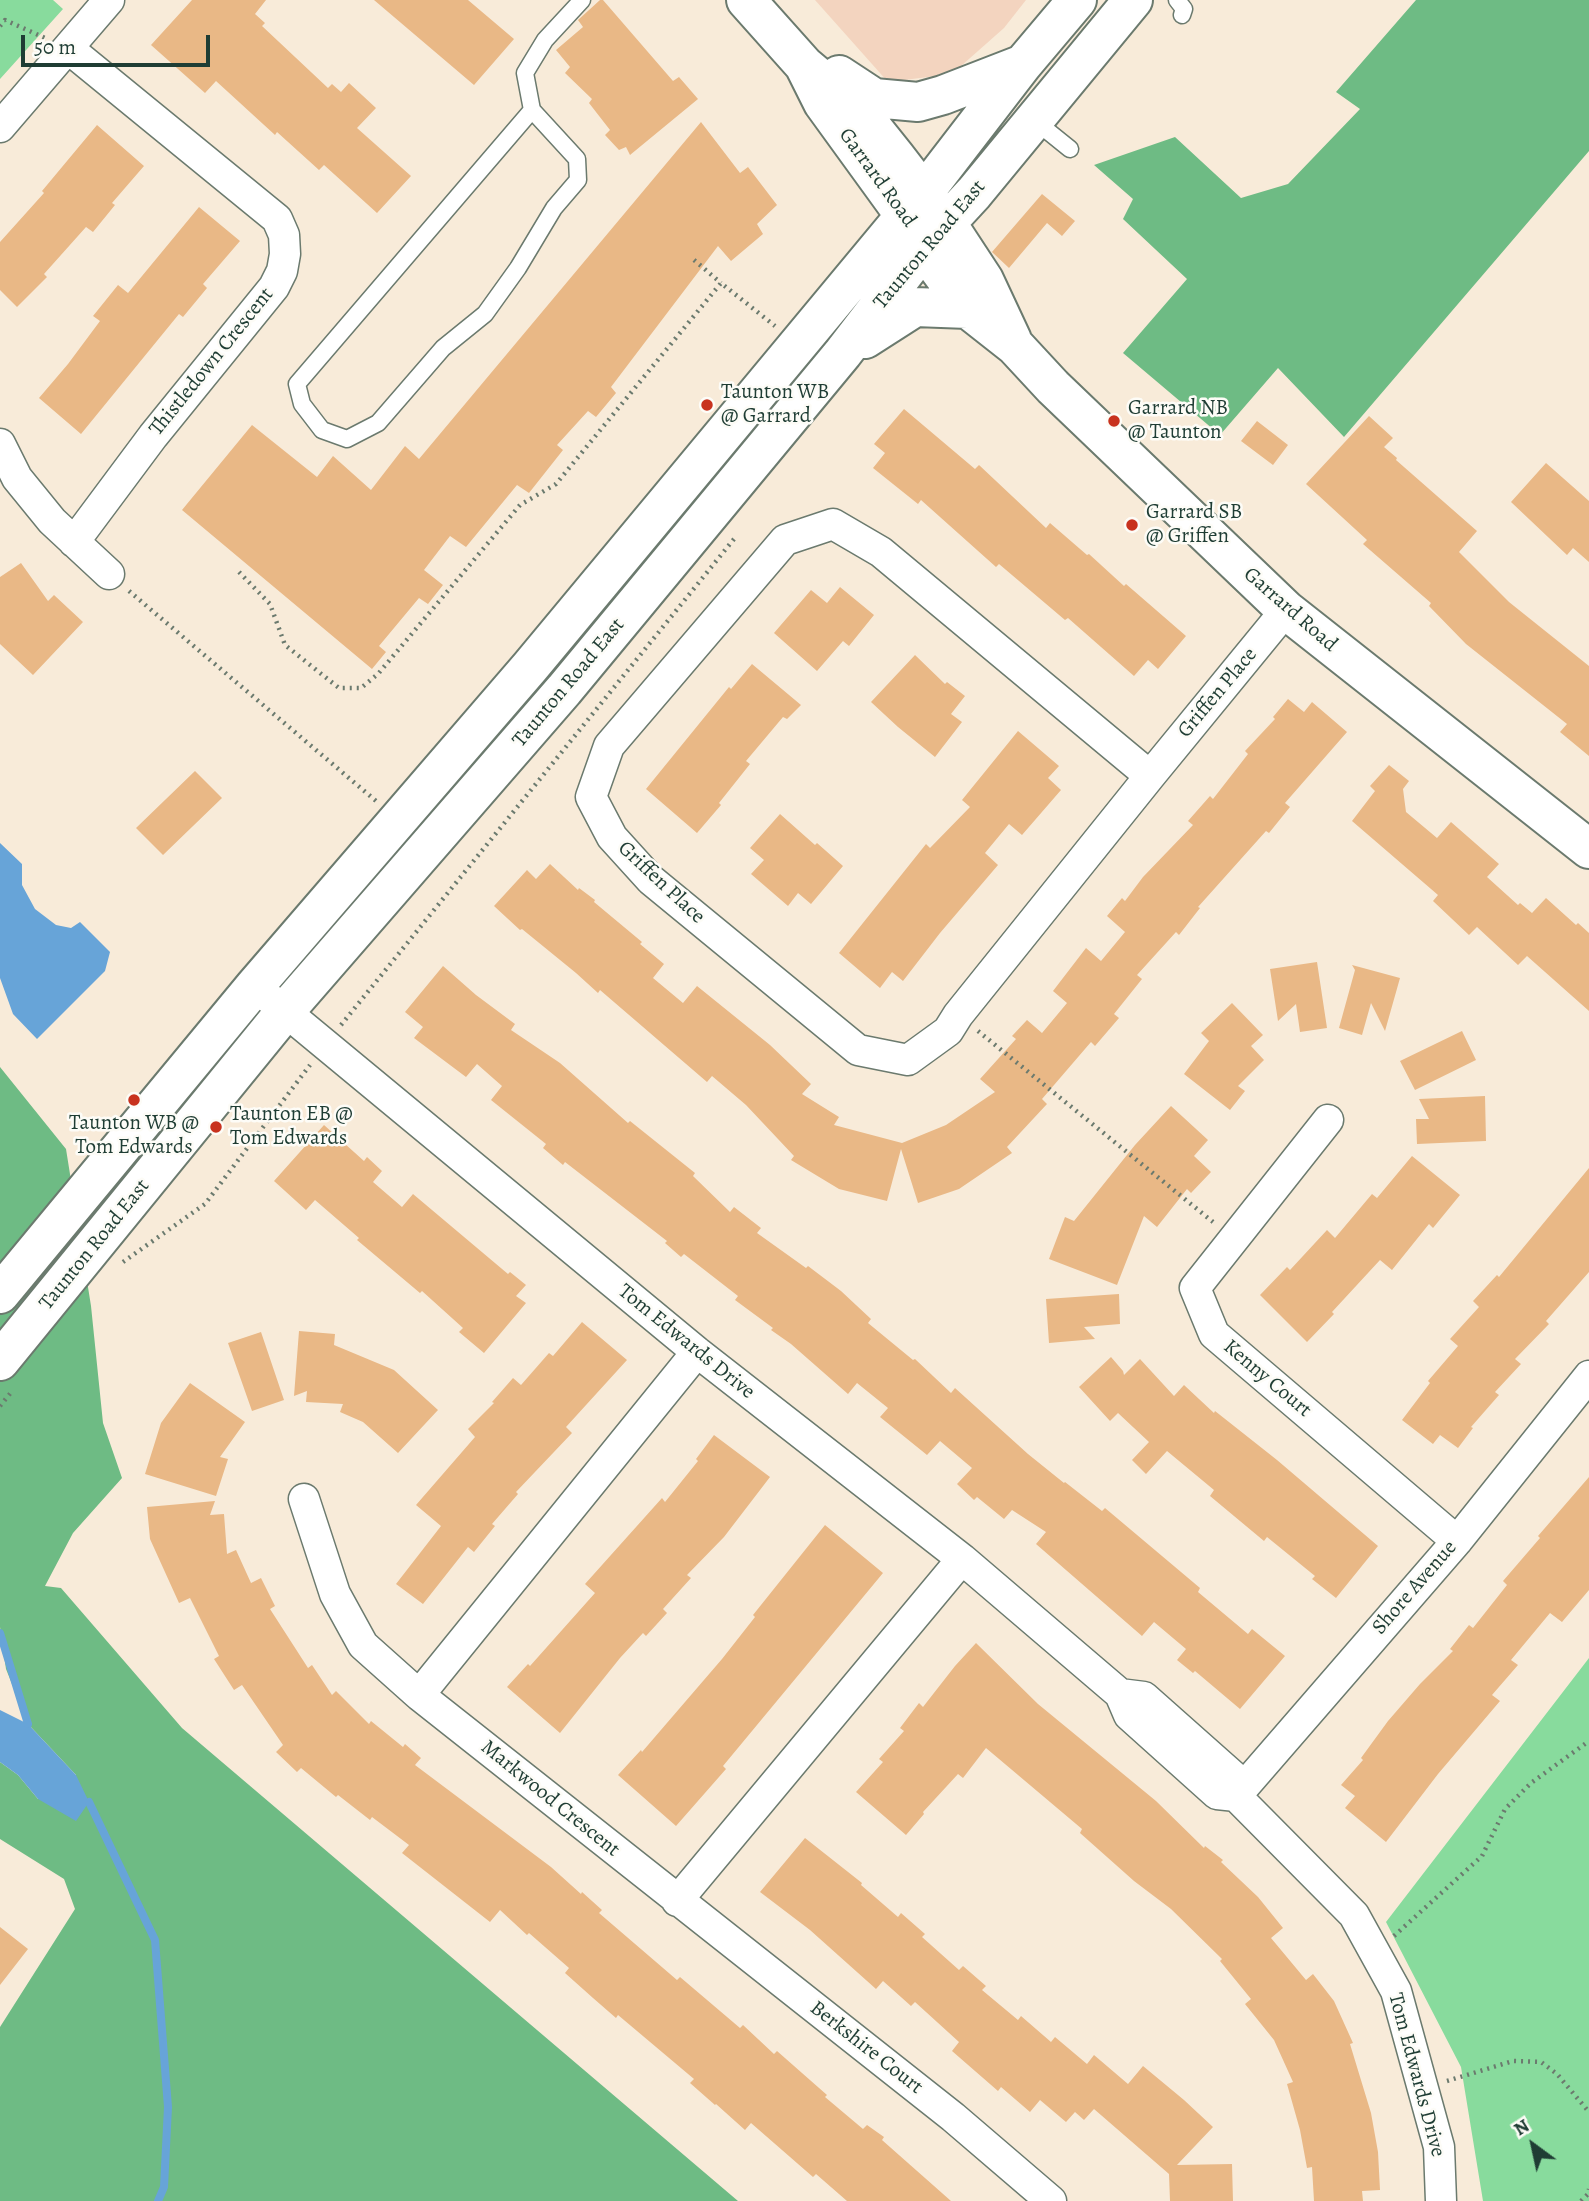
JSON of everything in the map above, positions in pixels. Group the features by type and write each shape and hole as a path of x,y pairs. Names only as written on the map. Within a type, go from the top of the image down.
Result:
{"main road":[{"name":"Garrard Road","path":"746,0 804,65 823,103 925,219 984,280 1015,346"},
{"name":"Taunton Road East","path":"8,1373 286,1010 564,690 843,353 1023,64 1077,0"},
{"name":"Taunton Road East","path":"0,1294 254,987 530,667 797,344 925,219 1034,120 1133,0"},
{"path":"774,29 874,98 918,102 1023,64"},
{"name":"Garrard Road","path":"925,219 936,264 968,309 1015,346 1053,387 1286,610 1589,849"},
{"path":"843,353 915,307 968,309"}],"street":[{"path":"0,127 109,0"},
{"name":"Thistledown Crescent","path":"69,49 277,219 284,235 285,254 282,271 274,287 153,436 74,542"},
{"path":"0,444 18,478 52,521 109,575"},
{"name":"Griffen Place","path":"1150,776 881,552 833,524 785,540 609,746 591,797 612,837 651,880 858,1050 908,1060 948,1031 958,1015 1286,610"},
{"name":"Tom Edwards Drive","path":"254,987 326,1043 696,1352 962,1559 1120,1694 1144,1697 1233,1776 1236,1796 1354,1915 1396,1992 1439,2147 1441,2201"},
{"name":"Kenny Court","path":"1328,1120 1195,1288 1214,1334 1457,1541"},
{"path":"419,1695 696,1352"},
{"name":"Shore Avenue","path":"1236,1796 1457,1541 1589,1376"},
{"name":"Markwood Crescent","path":"304,1499 335,1594 363,1645 419,1695 677,1901"},
{"path":"677,1901 962,1559"},
{"name":"Berkshire Court","path":"677,1901 953,2117 1051,2201"}],"lane":[{"path":"532,110 297,384 302,404 323,430 347,439 378,423 443,348 485,314 518,268 554,208 578,180 577,159 532,110 525,73 545,40 582,0"},
{"path":"1034,120 1070,149"}],"path":[{"path":"0,26 5,20 69,49"},
{"path":"694,260 797,344"},
{"path":"239,572 270,604 285,645 339,688 361,688 378,674 520,505 556,484 720,283"},
{"path":"117,1267 205,1204 326,1043 742,528"},
{"path":"109,575 398,819"},
{"path":"958,1015 1234,1239"},
{"path":"0,1406 8,1373"},
{"path":"1375,1954 1482,1856 1505,1809 1531,1783 1589,1741"},
{"path":"1422,2088 1513,2061 1541,2062 1557,2074 1589,2112"},
{"path":"1581,2201 1589,2189"}],"shaded area":[{"path":"815,0 1026,0 1004,28 952,74 888,82"}],"green space":[{"path":"0,0 53,0 63,9 0,79"},
{"path":"1416,0 1589,0 1589,151 1344,437 1278,368 1220,435 1123,353 1187,279 1123,219 1133,199 1094,165 1175,137 1241,198 1288,184 1360,109 1336,92"},
{"path":"0,1067 66,1149 91,1306 103,1423 122,1478 73,1533 45,1586 61,1588 182,1728 738,2201 0,2201 0,2027 75,1909 64,1879 0,1839 0,1762 18,1775 38,1799 76,1775 28,1724 6,1669 0,1627"},
{"path":"1589,1658 1589,2201 1483,2201 1461,2067 1386,1922"}],"water":[{"path":"0,843 22,864 22,885 35,909 56,925 71,928 80,922 110,952 105,971 37,1039 13,1014 0,978"},
{"path":"0,1710 28,1724 76,1775 89,1802 76,1821 38,1799 18,1775 0,1762"}],"building":[{"path":"192,0 266,0 255,14 265,23 262,26 328,88 332,84 341,92 349,83 376,108 357,128 411,176 377,213 324,165 319,170 277,132 275,135 216,81 205,93 151,45"},
{"path":"374,0 468,0 514,39 474,85"},
{"path":"603,0 673,81 679,77 698,99 630,155 626,147 619,150 605,135 610,130 589,103 592,99 565,73 570,67 556,50 583,27 578,20"},
{"path":"701,122 740,173 748,167 777,205 757,224 763,234 731,261 718,246 611,387 616,393 596,417 588,411 557,445 563,450 529,493 517,485 466,547 450,536 424,570 443,585 428,604 419,598 379,646 386,652 372,669 182,510 252,425 317,477 333,456 371,490 405,446 419,459"},
{"path":"97,125 144,166 112,203 115,205 93,232 86,227 44,274 47,277 17,307 0,290 0,242 44,193 42,191"},
{"path":"1042,194 1075,221 1062,236 1047,223 1009,268 992,252"},
{"path":"199,207 240,241 203,284 207,288 183,317 179,314 81,434 39,398 100,321 93,316 118,285 128,293"},
{"path":"904,409 975,469 979,465 1046,528 1050,523 1186,636 1158,669 1148,660 1134,676 1068,618 1065,620 999,564 996,567 921,500 918,504 873,468 885,453 874,444"},
{"path":"1369,416 1393,438 1384,447 1396,460 1477,531 1459,552 1509,602 1589,666 1589,756 1560,732 1567,724 1466,644 1429,606 1431,603 1363,544 1367,540 1306,484"},
{"path":"1257,421 1288,445 1273,465 1241,441"},
{"path":"1546,463 1589,501 1589,562 1573,548 1567,555 1511,502"},
{"path":"21,563 48,601 54,595 83,622 33,675 0,644 0,577"},
{"path":"840,587 874,615 849,646 843,641 817,671 774,633 811,590 827,603"},
{"path":"915,655 945,684 947,682 965,696 951,714 962,722 935,757 871,702"},
{"path":"752,664 801,705 787,719 783,717 746,761 750,764 697,833 646,789 729,687 731,689"},
{"path":"1288,699 1304,712 1312,702 1347,732 1285,803 1290,807 1269,833 1266,831 1198,907 1200,908 1179,935 1176,932 1137,975 1142,979 1114,1014 1119,1018 1095,1046 1091,1042 1042,1099 1047,1104 1007,1147 1012,1153 959,1189 918,1203 901,1149 887,1201 839,1189 791,1160 794,1156 746,1105 712,1076 707,1082 600,990 598,993 494,906 527,870 536,879 550,864 578,890 579,888 595,900 594,902 664,964 653,978 683,1003 697,986 770,1045 811,1084 802,1094 839,1117 834,1125 902,1143 946,1125 995,1092 980,1079 1016,1039 1012,1036 1027,1020 1042,1033 1067,1003 1053,991 1086,948 1101,961 1125,932 1107,916 1122,898 1125,901 1143,877 1193,825 1188,821 1210,796 1213,799 1248,754 1245,751 1275,719 1273,717"},
{"path":"1018,731 1059,766 1048,778 1061,790 1022,835 1009,824 985,853 998,865 903,981 892,972 880,988 839,953 926,844 930,848 970,807 962,800"},
{"path":"1389,765 1409,781 1403,789 1406,812 1437,838 1451,822 1499,864 1487,877 1518,905 1520,903 1532,913 1546,898 1589,933 1589,1011 1527,956 1518,965 1477,927 1469,935 1433,901 1438,895 1352,821 1375,791 1370,786"},
{"path":"195,771 222,798 163,855 136,828"},
{"path":"780,814 843,866 811,904 798,893 788,906 751,874 764,860 750,848"},
{"path":"1317,962 1327,1028 1300,1032 1296,1004 1278,1021 1270,969"},
{"path":"1352,965 1400,978 1385,1031 1371,1003 1362,1035 1339,1028 1355,970"},
{"path":"443,966 515,1024 511,1030 560,1063 628,1123 630,1121 695,1173 693,1176 730,1212 734,1207 761,1228 757,1233 841,1291 871,1319 868,1323 915,1359 951,1393 955,1388 1064,1483 1102,1511 1105,1508 1200,1588 1198,1592 1248,1634 1252,1629 1285,1656 1240,1709 1195,1671 1193,1673 1177,1660 1186,1649 1154,1622 1142,1636 1036,1544 1046,1532 1012,1510 1004,1519 977,1497 974,1500 957,1484 972,1468 940,1441 927,1455 880,1417 888,1408 857,1383 848,1394 771,1330 773,1328 735,1300 738,1296 684,1254 681,1257 665,1243 667,1241 565,1162 563,1165 543,1148 546,1144 491,1100 502,1086 477,1064 466,1077 414,1038 423,1027 405,1012"},
{"path":"1232,1003 1263,1035 1251,1046 1264,1060 1238,1086 1245,1091 1230,1110 1184,1074 1209,1041 1201,1033"},
{"path":"1462,1031 1476,1060 1415,1090 1400,1061"},
{"path":"1485,1096 1486,1141 1417,1144 1416,1119 1429,1119 1419,1099"},
{"path":"1171,1106 1208,1140 1194,1156 1211,1172 1191,1193 1187,1189 1157,1227 1144,1216 1117,1285 1049,1259 1065,1217 1074,1221 1135,1145"},
{"path":"324,1125 364,1161 367,1157 382,1171 373,1182 402,1207 413,1194 508,1274 510,1272 526,1285 516,1296 526,1303 484,1353 459,1332 463,1328 422,1291 420,1293 357,1240 359,1238 315,1200 306,1210 274,1181"},
{"path":"1412,1156 1460,1195 1433,1228 1429,1224 1392,1270 1380,1260 1307,1342 1260,1295 1287,1267 1290,1270 1327,1230 1335,1238 1372,1194 1377,1198"},
{"path":"1589,1168 1589,1272 1546,1321 1549,1324 1515,1359 1521,1364 1495,1392 1499,1395 1471,1427 1473,1428 1458,1448 1440,1435 1433,1444 1402,1420 1430,1383 1428,1381 1458,1346 1450,1339 1479,1307 1473,1301 1497,1275 1499,1277"},
{"path":"1119,1294 1120,1324 1084,1327 1095,1339 1049,1343 1046,1299"},
{"path":"582,1322 627,1360 566,1427 572,1433 516,1492 518,1494 492,1524 495,1526 474,1552 468,1547 423,1604 396,1584 441,1526 416,1505 475,1437 468,1429 494,1403 492,1402 513,1378 521,1385 549,1353 553,1356"},
{"path":"299,1331 335,1334 334,1345 394,1370 438,1410 398,1453 363,1422 340,1412 343,1404 306,1402 307,1391 294,1396"},
{"path":"261,1332 284,1400 252,1411 228,1343"},
{"path":"1111,1357 1124,1375 1140,1359 1174,1396 1184,1385 1214,1413 1215,1411 1277,1460 1378,1546 1336,1598 1312,1579 1315,1576 1267,1537 1264,1541 1210,1496 1214,1490 1167,1451 1146,1474 1132,1460 1149,1442 1118,1413 1110,1421 1079,1387"},
{"path":"190,1383 245,1422 220,1457 228,1459 216,1496 145,1474 161,1423"},
{"path":"714,1435 770,1477 724,1537 687,1575 691,1578 663,1609 667,1613 646,1636 643,1633 620,1658 560,1733 507,1687 528,1664 530,1666 595,1593 585,1584 662,1498 665,1502 698,1461 696,1459"},
{"path":"1589,1477 1589,1590 1562,1622 1550,1613 1511,1660 1518,1665 1492,1695 1500,1701 1438,1774 1386,1842 1345,1808 1355,1796 1341,1785 1363,1760 1361,1758 1388,1721 1453,1651 1450,1649 1469,1625 1473,1628 1507,1585 1503,1581"},
{"path":"215,1501 210,1515 224,1514 227,1554 236,1550 251,1583 261,1578 275,1606 270,1609 308,1668 312,1665 332,1695 336,1691 369,1724 371,1721 403,1747 405,1744 421,1758 415,1765 551,1867 581,1894 582,1892 602,1910 599,1913 677,1980 680,1977 740,2028 743,2025 774,2054 777,2051 863,2129 867,2125 884,2137 882,2140 951,2201 847,2201 816,2174 813,2177 751,2123 745,2130 715,2105 690,2083 694,2079 618,2015 616,2018 593,1998 565,1973 569,1968 500,1910 490,1922 402,1853 409,1845 372,1817 370,1820 338,1795 336,1797 301,1768 297,1772 276,1752 283,1745 242,1685 234,1690 214,1659 219,1656 190,1598 179,1603 150,1539 147,1507"},
{"path":"825,1525 883,1573 723,1766 726,1769 676,1826 618,1775 641,1750 642,1752 722,1659 755,1617 753,1615"},
{"path":"976,1643 1038,1704 1156,1801 1204,1848 1205,1846 1223,1860 1221,1862 1258,1897 1283,1928 1271,1938 1306,1980 1313,1974 1334,2001 1353,2043 1350,2044 1371,2113 1378,2152 1380,2190 1362,2191 1363,2201 1314,2201 1312,2167 1307,2168 1287,2084 1293,2082 1274,2040 1245,2004 1251,1999 1220,1961 1222,1959 1171,1909 1134,1881 1080,1833 1082,1829 986,1748 963,1778 958,1774 906,1835 856,1792 883,1762 879,1759 904,1731 900,1728 919,1703 923,1707"},
{"path":"805,1838 862,1883 861,1885 898,1917 901,1913 925,1934 922,1937 959,1970 963,1966 986,1986 982,1990 1018,2020 1021,2016 1051,2042 1055,2037 1087,2064 1094,2055 1128,2084 1143,2066 1184,2100 1213,2127 1177,2165 1232,2164 1233,2201 1170,2201 1169,2174 1094,2109 1084,2120 1075,2112 1066,2122 1040,2100 1030,2112 1001,2087 998,2091 952,2051 959,2042 915,2002 911,2006 883,1981 876,1989 810,1930 760,1892"},
{"path":"0,1927 28,1949 0,1985"}],"waterway":[{"path":"0,1633 28,1724"},
{"path":"89,1802 155,1940 168,2107 164,2187 158,2201"}],"place":[{"name":"Taunton WB @ Garrard","path":"707,405"},
{"name":"Garrard NB @ Taunton","path":"1114,421"},
{"name":"Garrard SB @ Griffen","path":"1132,525"},
{"name":"Taunton WB @ Tom Edwards","path":"134,1100"},
{"name":"Taunton EB @ Tom Edwards","path":"216,1127"}]}
